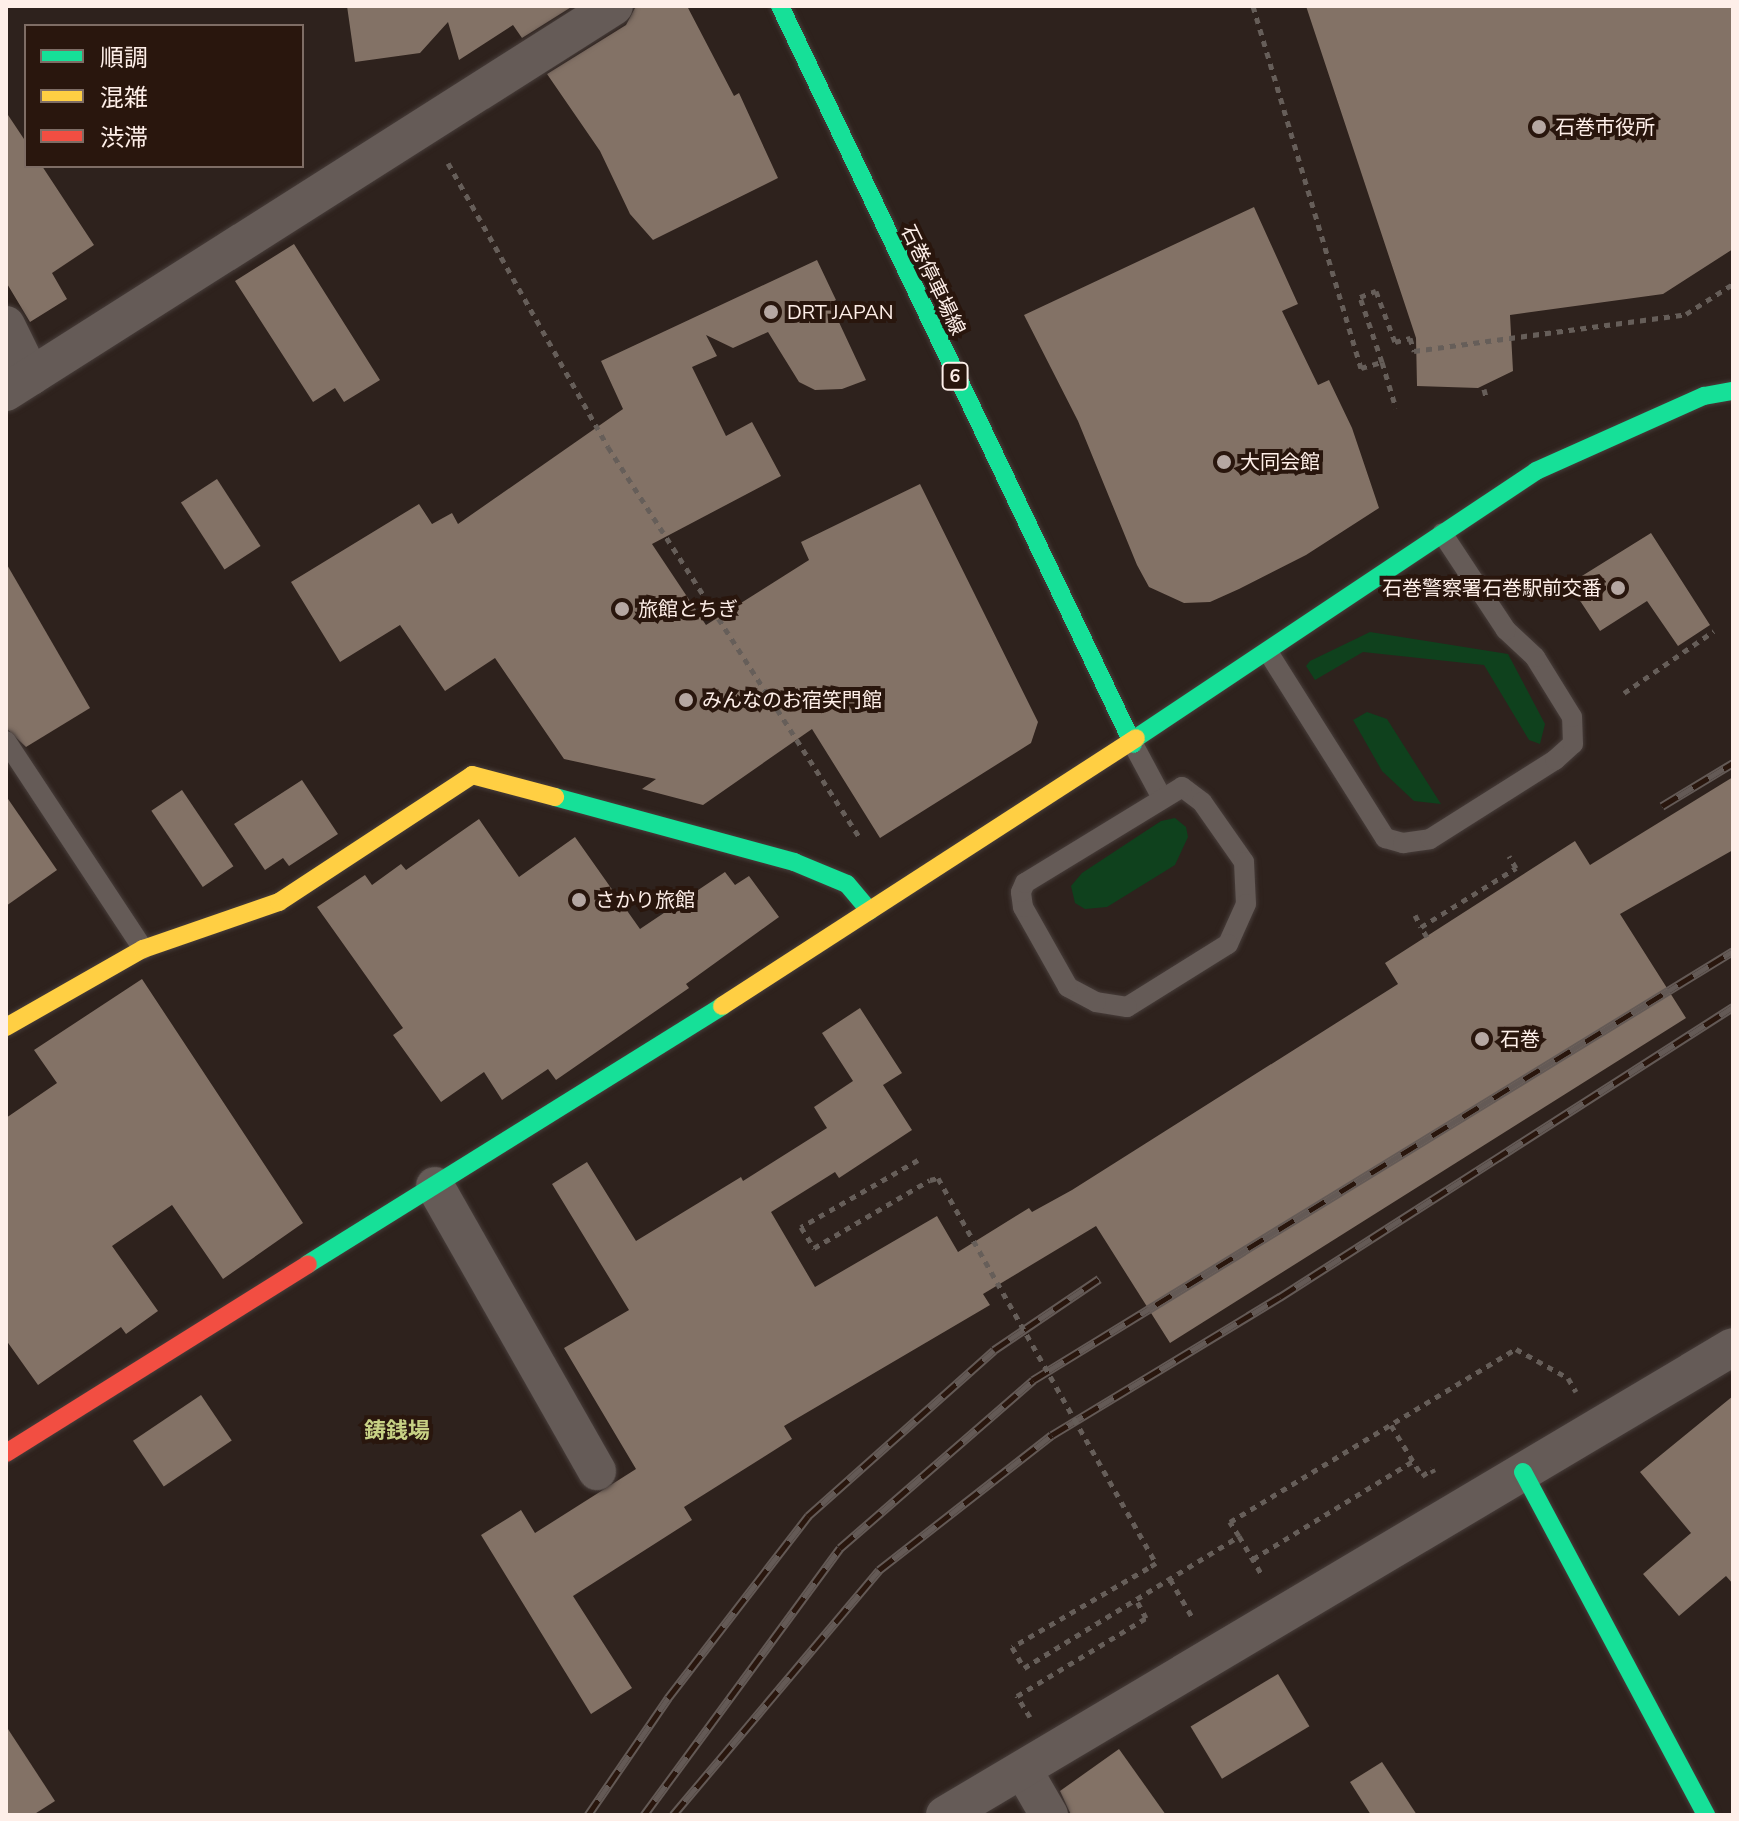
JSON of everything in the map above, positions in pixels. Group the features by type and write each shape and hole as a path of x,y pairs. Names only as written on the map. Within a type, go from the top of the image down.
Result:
{"street":[{"path":"6,325 19,384 614,6"},
{"name":"石巻停車場線","path":"780,6 1133,744"},
{"path":"6,1453 435,1186 1133,744 1536,471 1704,396 1733,391"},
{"path":"6,1027 143,949 279,902 472,775 794,862 847,884 870,911"},
{"path":"435,1186 597,1471"},
{"path":"945,1815 1733,1347"},
{"path":"1523,1472 1706,1815"},
{"path":"1023,1770 1049,1815"}],"lane":[{"path":"1268,652 1385,838 1403,843 1430,839 1555,760 1573,744 1572,717 1535,657 1506,630 1442,533"},
{"path":"6,741 143,949"},
{"path":"1133,744 1162,798"},
{"path":"1182,787 1202,802 1244,862 1246,904 1228,944 1127,1007 1096,1002 1068,987 1023,907 1021,892 1025,883 1162,798 1182,787"}],"path":[{"path":"1253,6 1361,368 1382,362"},
{"path":"427,126 608,447 868,850"},
{"path":"1396,408 1360,297 1376,291 1395,342 1410,338 1414,351 1686,314 1733,284"},
{"path":"1484,389 1486,397"},
{"path":"1624,693 1714,631"},
{"path":"1421,927 1516,868 1509,856"},
{"path":"1415,915 1427,937"},
{"path":"918,1160 801,1227 814,1248 938,1178 1156,1563 1012,1647 1024,1668 1239,1536 1230,1522 1516,1349 1568,1378 1582,1401"},
{"path":"1391,1425 1422,1476 1432,1469 1457,1511"},
{"path":"1253,1559 1413,1461"},
{"path":"1035,1725 1017,1696 1146,1618 1137,1601"}],"green space":[{"path":"1370,632 1508,654 1545,724 1540,744 1529,740 1484,665 1363,652 1315,680 1306,666 1310,661"},
{"path":"1367,712 1387,719 1441,804 1414,801 1382,771 1353,720"},
{"path":"1175,818 1186,827 1188,837 1175,865 1107,907 1085,909 1075,903 1071,886 1082,873 1161,821"}],"building":[{"path":"347,6 573,6 522,38 513,25 459,60 448,22 420,53 355,62"},
{"path":"636,6 687,6 734,96 739,93 778,178 653,240 630,214 600,151 547,74 626,25"},
{"name":"石巻市役所","path":"1306,6 1733,6 1733,249 1663,294 1510,315 1513,371 1478,388 1417,386 1416,338"},
{"path":"6,112 24,139 24,168 43,168 94,245 52,273 67,299 30,322 6,282"},
{"path":"1254,207 1298,304 1282,311 1318,385 1329,380 1352,428 1379,508 1306,555 1239,589 1210,602 1184,603 1149,587 1078,421 1024,315"},
{"path":"294,244 380,380 344,402 335,388 313,402 235,281"},
{"path":"817,260 836,300 830,303 866,380 842,389 815,390 799,382 768,332 733,348 706,335 717,356 692,367 726,436 752,422 781,476 652,544 706,625 809,560 801,542 920,484 1038,722 1031,743 880,838 812,729 703,805 642,789 656,779 564,759 495,658 445,691 400,625 340,662 291,582 419,504 432,524 452,513 458,524 623,409 601,361"},
{"path":"217,479 261,546 225,570 181,502"},
{"path":"1651,533 1710,625 1678,646 1647,601 1600,631 1569,584"},
{"path":"6,563 90,708 26,747 6,728"},
{"path":"1733,777 1733,850 1620,914 1686,1018 1170,1343 1096,1226 983,1294 990,1305 784,1426 792,1439 684,1507 692,1520 573,1596 632,1688 591,1714 481,1535 521,1510 535,1533 636,1469 564,1348 629,1310 552,1184 587,1162 636,1241 741,1177 743,1181 827,1128 814,1107 853,1081 822,1033 860,1008 902,1073 883,1085 912,1130 839,1178 835,1172 771,1212 815,1287 937,1216 958,1252 1029,1208 1032,1212 1072,1190 1398,984 1385,963 1575,841 1590,865"},
{"path":"302,780 338,834 289,866 283,858 265,870 234,824"},
{"path":"182,790 233,866 203,887 151,811"},
{"path":"6,796 57,870 6,906"},
{"path":"479,819 519,877 575,837 640,929 725,872 735,885 749,876 779,917 686,984 689,988 556,1080 548,1069 502,1100 484,1072 441,1102 393,1035 403,1028 317,907 365,875 372,885 401,864 406,870"},
{"path":"142,979 303,1223 223,1279 172,1205 112,1246 158,1311 126,1334 121,1327 38,1385 6,1340 6,1118 57,1083 34,1050"},
{"path":"201,1395 232,1441 164,1486 133,1441"},
{"path":"1733,1396 1733,1584 1726,1576 1679,1616 1643,1574 1691,1533 1640,1472"},
{"path":"1278,1674 1309,1726 1222,1779 1191,1727"},
{"path":"6,1726 55,1801 33,1815 6,1815"},
{"path":"1119,1749 1166,1815 1071,1815 1060,1791"},
{"path":"1382,1762 1417,1815 1371,1815 1350,1782"}],"railway":[{"path":"1662,806 1733,763"},
{"path":"644,1815 840,1548 1033,1380 1733,951"},
{"path":"673,1815 879,1570 1052,1435 1280,1297 1733,1007"},
{"path":"588,1815 668,1698 808,1516 994,1350 1099,1279"}],"traffic: fast":[{"path":"780,6 1133,744"},
{"path":"1136,738 1536,471 1704,396 1733,391"},
{"path":"555,797 794,862 847,884 870,911"},
{"path":"308,1264 722,1006"},
{"path":"1523,1472 1706,1815"}],"traffic: slow":[{"path":"722,1006 1136,738"},
{"path":"6,1027 143,949 279,902 472,775 555,797"}],"traffic: jam":[{"path":"6,1453 308,1264"}],"place":[{"name":"石巻市役所","path":"1539,127"},
{"name":"DRT JAPAN","path":"771,312"},
{"name":"大同会館","path":"1224,462"},
{"name":"石巻警察署石巻駅前交番","path":"1618,588"},
{"name":"旅館とちぎ","path":"622,609"},
{"name":"みんなのお宿笑門館","path":"686,700"},
{"name":"さかり旅館","path":"579,900"},
{"name":"石巻","path":"1482,1039"}],"district":[{"name":"鋳銭場","path":"397,1432"}]}
